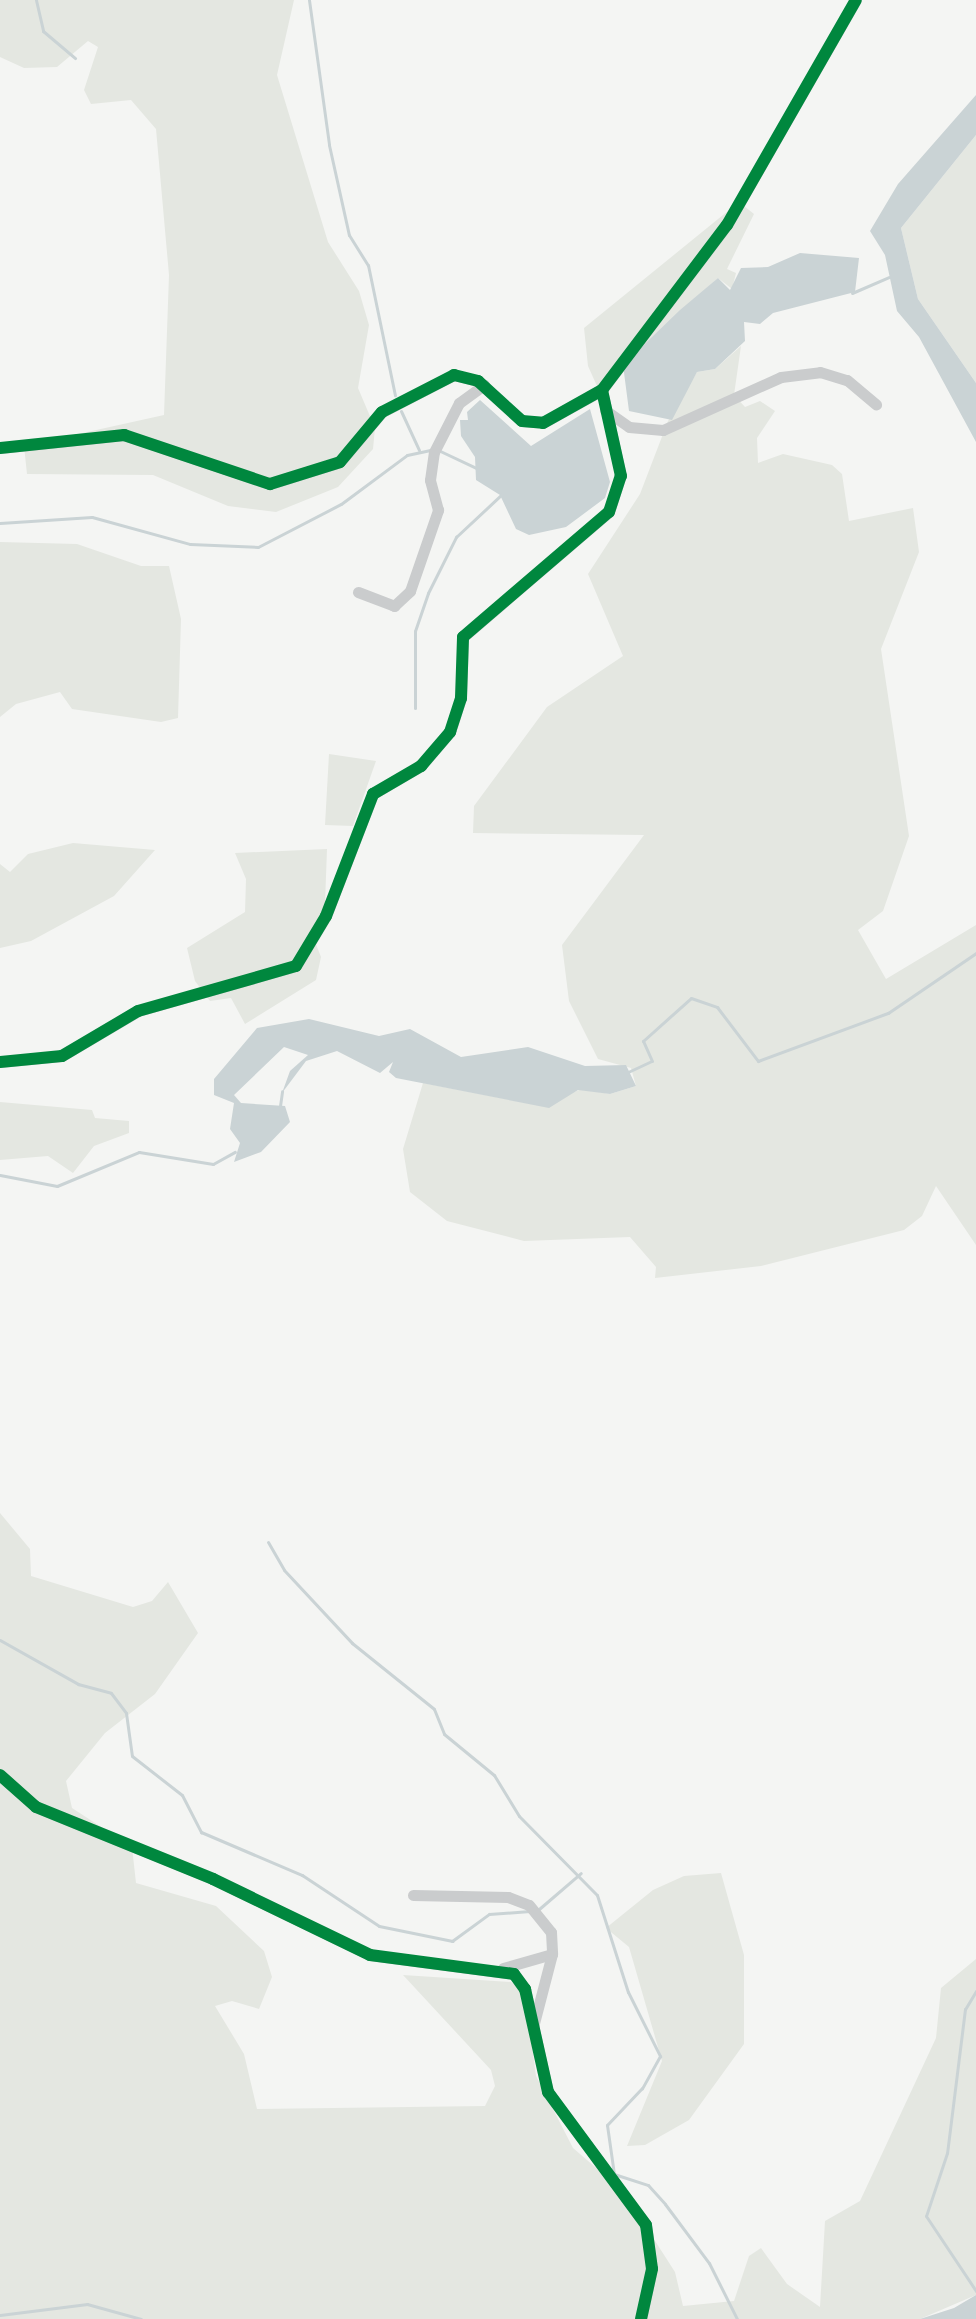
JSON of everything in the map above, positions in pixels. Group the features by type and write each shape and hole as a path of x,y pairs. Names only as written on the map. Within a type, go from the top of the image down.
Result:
{"street":[{"path":"0,448 124,435 270,484 340,462 382,412 446,377 484,385 535,425 602,390 746,197 796,94 856,0"},
{"path":"605,410 629,427 663,430 781,377 820,372 847,380 876,404"},
{"path":"358,592 394,606 410,591 438,510 430,480 434,452 459,403 484,385"},
{"path":"0,1062 62,1056 138,1011 296,966 326,916 373,794 421,766 450,732 461,698 463,637 609,512 621,476 602,390"},
{"path":"0,1775 36,1807 213,1879 370,1955 503,1968 552,1954"},
{"path":"413,1895 518,1899 551,1932 552,1954 532,2033"},
{"path":"503,1968 525,1989 542,2078 566,2124 623,2184 646,2225 652,2269 641,2319"}],"shaded area":[{"path":"0,0 294,0 277,75 328,242 359,291 369,325 358,388 375,428 373,449 338,487 276,512 228,506 153,475 27,474 24,446 164,415 169,275 156,129 131,100 91,104 84,90 98,47 88,41 57,67 24,68 0,57"},
{"path":"976,95 976,135 901,228 918,299 976,383 976,442 919,337 897,311 885,255 870,231 898,184"},
{"path":"976,135 976,383 918,299 901,228"},
{"path":"739,202 754,214 727,269 736,273 732,289 718,278 628,360 601,395 588,366 584,328"},
{"path":"800,253 859,258 855,292 773,313 760,324 744,322 745,341 715,369 697,372 672,420 629,411 623,365 680,310 718,278 730,290 741,268 768,267"},
{"path":"741,346 734,395 745,407 760,401 775,411 757,438 758,463 783,454 832,465 842,474 849,521 913,508 919,552 881,649 909,836 883,911 858,930 886,979 976,925 976,1245 936,1186 922,1216 904,1230 761,1266 655,1278 656,1267 630,1237 524,1241 447,1221 410,1192 403,1149 423,1083 537,1105 582,1089 610,1094 636,1086 631,1068 598,1059 569,1001 562,945 644,835 473,833 474,806 547,707 623,656 588,574 640,494 668,421 697,372 715,369"},
{"path":"480,400 531,446 590,409 610,482 605,498 566,527 529,535 516,529 500,495 476,480 475,457 461,436 460,420 468,420 467,412"},
{"path":"0,542 77,544 141,566 169,566 181,619 178,718 161,722 72,709 60,692 16,704 0,717"},
{"path":"329,754 376,761 353,826 325,825"},
{"path":"73,843 155,850 114,896 31,941 0,948 0,864 10,872 28,854"},
{"path":"327,849 325,904 312,934 321,957 316,980 245,1024 231,998 210,1001 195,981 187,948 245,912 246,879 235,853"},
{"path":"309,1019 379,1036 410,1029 461,1057 528,1047 585,1066 626,1065 636,1086 610,1094 578,1090 549,1108 396,1078 389,1072 393,1062 380,1073 337,1051 306,1061 282,1093 290,1071 308,1055 284,1047 234,1095 241,1103 285,1106 290,1122 261,1152 234,1162 240,1143 230,1129 234,1103 214,1095 214,1079 257,1028"},
{"path":"0,1102 92,1110 95,1118 129,1121 129,1133 94,1146 73,1173 48,1156 0,1160"},
{"path":"0,1513 30,1549 31,1576 133,1607 152,1601 168,1582 198,1633 155,1694 105,1733 66,1781 72,1808 132,1847 136,1883 216,1906 264,1951 272,1977 259,2009 232,2001 215,2006 244,2054 257,2109 485,2106 495,2086 491,2070 403,1975 511,1982 525,1993 536,2076 573,2148 623,2191 675,2272 683,2306 734,2301 749,2256 761,2248 787,2284 820,2307 825,2221 860,2201 936,2038 941,1988 976,1959 976,2295 920,2319 0,2319"},
{"path":"721,1873 744,1955 744,2044 689,2120 645,2145 627,2146 662,2061 629,1947 606,1928 653,1890 684,1876"},
{"path":"976,2295 976,2319 920,2319 954,2308"}],"waterway":[{"path":"36,0 43,31 75,58"},
{"path":"309,0 329,145 349,235 368,265 395,395"},
{"path":"852,293 889,277"},
{"path":"401,411 419,450"},
{"path":"0,523 92,517 190,544 258,547 341,504 407,455 431,450"},
{"path":"438,450 476,468"},
{"path":"415,708 415,631 428,593 456,537 501,495"},
{"path":"628,1072 652,1061 643,1041 691,998 717,1007 758,1061 888,1013 976,953"},
{"path":"280,1106 282,1091"},
{"path":"0,1175 57,1186 139,1152 213,1164 235,1152"},
{"path":"268,1542 284,1570 352,1643 434,1709 444,1734 494,1775 519,1816 597,1895 628,1992 660,2056 642,2088 607,2125 614,2174 648,2185 665,2204 709,2263 737,2319"},
{"path":"0,1640 78,1684 111,1693 126,1713 132,1756 182,1795 201,1832 302,1875 379,1926 452,1941 489,1914 530,1911"},
{"path":"539,1909 581,1873"},
{"path":"976,1991 965,2009 947,2153 926,2216 976,2291"},
{"path":"0,2315 87,2304 141,2319"}],"cycle path":[{"path":"0,448 124,435 270,484 340,462 382,412 454,375 478,381 522,421 543,423 602,390 727,225 856,0"},
{"path":"0,1062 62,1056 138,1011 296,966 326,916 373,794 421,766 450,732 461,698 463,637 609,512 621,476 602,390"},
{"path":"0,1775 36,1807 213,1879 370,1955 514,1974 525,1989 548,2092 646,2225 652,2269 641,2319"}]}
